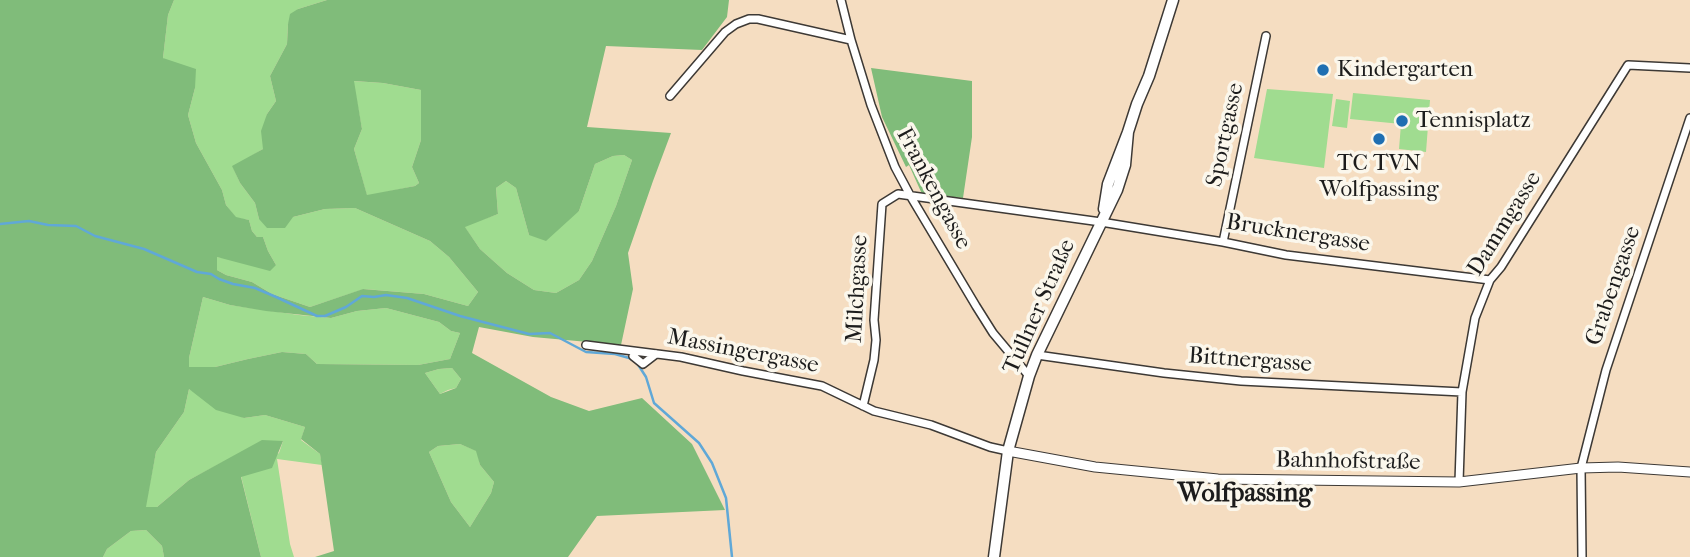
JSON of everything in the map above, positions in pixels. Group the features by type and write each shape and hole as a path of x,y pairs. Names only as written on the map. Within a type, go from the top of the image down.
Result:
{"main road":[{"name":"Tullner Straße","path":"993,557 1007,451 1029,376 1101,222 1108,184 1149,76 1173,0"}],"street":[{"name":"Frankengasse","path":"841,0 868,97 895,167 993,333 1029,376"},
{"path":"670,96 725,32 749,19 851,40"},
{"name":"Sportgasse","path":"1223,242 1266,36"},
{"name":"Dammgasse","path":"1459,482 1462,393 1475,318 1490,280 1501,267 1628,65 1690,68"},
{"name":"Grabengasse","path":"1582,557 1581,468 1606,370 1690,118"},
{"name":"Milchgasse","path":"863,406 876,340 874,320 882,204 898,194 911,197"},
{"name":"Brucknergasse","path":"911,197 1101,222 1286,255 1490,280"},
{"name":"Massingergasse","path":"586,345 704,361 743,372 822,386 874,411 1007,451"},
{"name":"Bittnergasse","path":"1037,355 1241,381 1462,393"},
{"name":"Bahnhofstraße","path":"1007,451 1095,467 1218,479 1459,482 1581,468 1618,467 1690,472"}],"green space":[{"path":"0,0 174,0 168,15 163,58 196,69 195,88 188,115 196,143 222,190 226,205 236,217 249,220 252,231 257,237 263,237 276,265 270,271 217,257 217,270 310,307 363,289 424,294 468,306 478,292 449,257 430,241 355,208 325,209 293,217 285,228 267,228 259,219 255,203 240,183 232,166 263,149 261,131 267,114 276,101 270,76 287,44 290,14 327,0 729,0 727,17 702,50 606,46 587,127 671,133 628,253 633,289 621,345 533,337 479,327 472,353 551,397 589,411 642,398 692,444 725,510 597,516 568,557 315,557 334,551 320,454 301,439 305,427 265,415 244,418 216,410 189,389 184,412 156,452 146,507 157,507 189,480 262,440 283,441 272,468 241,477 261,557 164,557 162,546 146,530 131,531 107,549 103,557 0,557","holes":["354,81 421,90 421,140 412,167 419,183 367,195 354,149 362,129","624,155 632,160 616,206 592,261 579,280 556,293 534,290 507,273 480,249 465,227 498,214 496,188 506,181 516,188 529,235 546,241 579,211 595,164 613,156","203,297 266,311 331,318 357,311 386,308 439,322 451,331 460,333 450,359 418,365 317,364 306,354 282,352 215,367 189,367","452,368 461,379 456,388 440,394 425,373","460,444 476,451 480,465 494,482 491,493 470,527 451,502 429,452 438,446"]},
{"path":"174,0 327,0 298,9 288,24 287,44 270,76 276,101 267,114 263,149 233,167 240,183 255,203 259,219 293,217 325,209 355,208 430,241 449,257 478,292 468,306 424,294 364,289 310,307 217,270 217,257 276,265 263,237 257,237 252,231 249,220 236,218 226,205 222,190 196,143 188,115 195,88 163,58 168,15"},
{"path":"871,68 972,81 972,137 963,198 922,194 882,117"},
{"path":"353,81 421,90 421,140 412,167 419,183 415,186 367,196 354,149 362,129"},
{"path":"1267,89 1333,94 1324,168 1254,158"},
{"name":"Tennisplatz","path":"1353,93 1430,100 1426,152 1399,149 1401,124 1350,119"},
{"path":"1336,99 1350,101 1347,128 1332,126"},
{"path":"624,155 632,160 592,261 579,280 556,293 534,290 507,273 480,249 464,226 498,214 496,188 506,181 516,188 529,235 579,211 595,164 613,156"},
{"path":"203,297 230,305 331,318 357,311 386,308 439,322 451,331 460,333 450,359 418,365 317,364 306,354 282,352 215,367 189,367"},
{"path":"452,368 461,379 456,388 440,394 425,373"},
{"path":"189,389 244,418 265,415 305,427 301,440 320,454 322,465 277,459 294,557 261,557 241,476 279,453 283,441 223,462 189,480 157,507 145,508 156,452 184,412"},
{"path":"460,444 477,451 480,465 494,482 491,493 470,527 451,502 429,452 438,446"},
{"path":"146,530 162,546 164,557 103,557 107,549 131,531"}],"waterway":[{"path":"0,224 29,221 76,226 95,236 144,249 197,272 255,288 317,316 325,316 346,307 362,296 386,295 407,298 460,316 529,334 550,333 586,352 629,358 637,363 646,377 654,403 699,443 712,463 726,498 732,557"}],"place":[{"name":"Kindergarten","path":"1323,70"},
{"name":"Tennisplatz","path":"1402,121"},
{"name":"TC TVN Wolfpassing","path":"1379,139"}],"district":[{"name":"Wolfpassing","path":"1245,495"}]}
